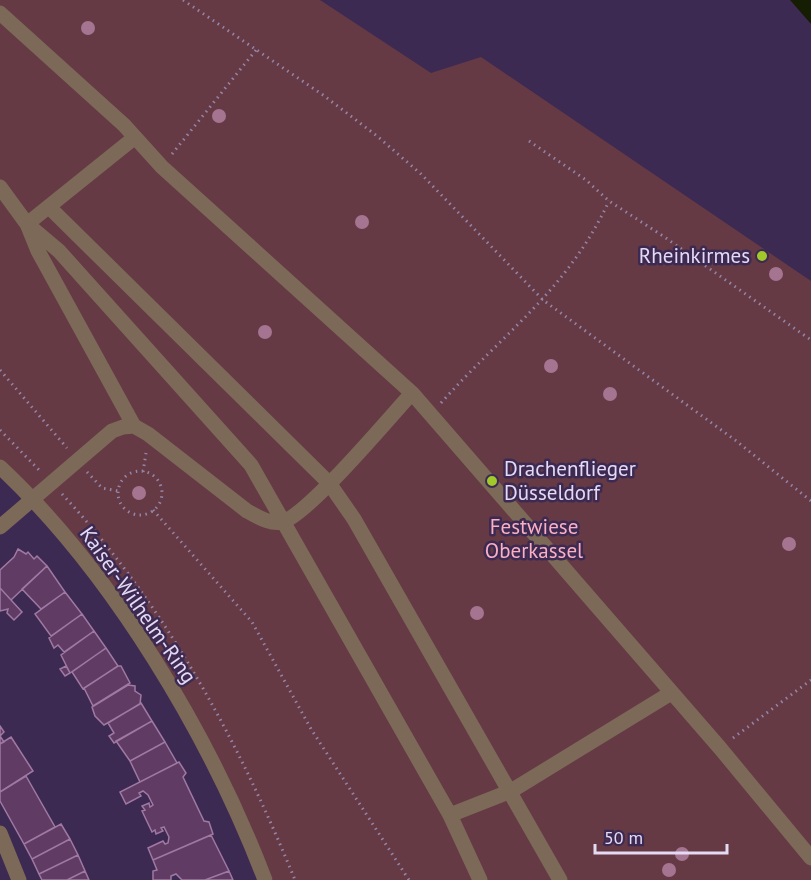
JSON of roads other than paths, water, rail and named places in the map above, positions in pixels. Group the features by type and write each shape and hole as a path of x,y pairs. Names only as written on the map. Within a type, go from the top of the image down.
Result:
{"street":[{"path":"0,13 124,125 162,166 412,393 720,748 811,858"},
{"path":"27,224 50,208 134,138"},
{"path":"0,187 27,224 59,251 251,465 281,522 359,653 450,815 480,880"},
{"path":"50,208 329,483 354,519 512,791 560,880"},
{"path":"27,224 38,251 135,426 247,511 265,520 281,522 303,508 412,393"},
{"path":"0,527 112,431 135,426"},
{"name":"Kaiser-Wilhelm-Ring","path":"0,466 33,497 137,633 181,704 220,777 265,880"},
{"path":"450,815 512,791 671,693"},
{"path":"0,833 19,880"}],"place":[{"name":"Rheinkirmes","path":"762,256"},
{"name":"Drachenflieger Düsseldorf","path":"492,481"}],"park label":[{"name":"Festwiese Oberkassel","path":"534,539"}]}
